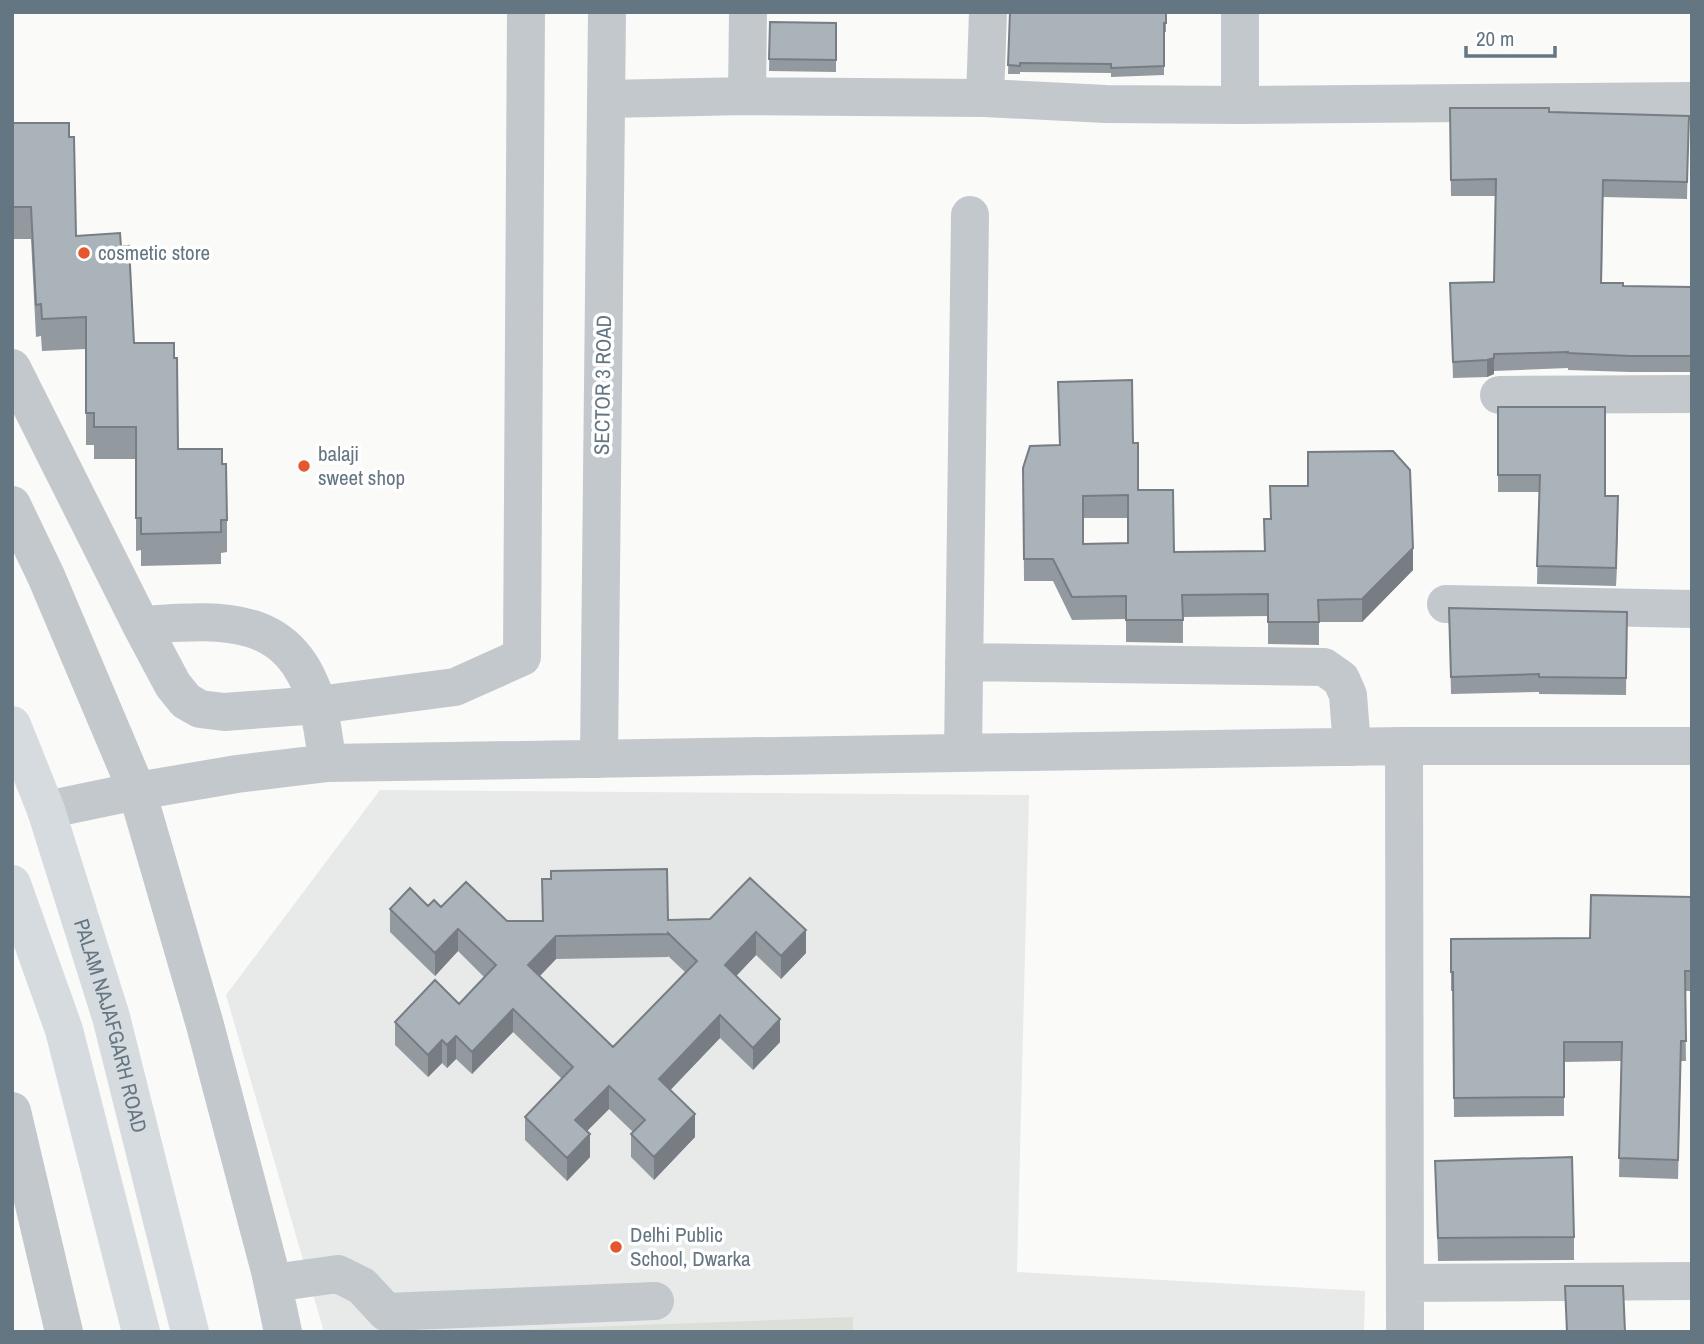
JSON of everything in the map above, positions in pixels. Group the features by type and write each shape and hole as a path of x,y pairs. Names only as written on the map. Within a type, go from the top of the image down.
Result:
{"main road":[{"name":"PALAM NAJAFGARH ROAD","path":"12,725 46,810 111,1017 190,1332"},
{"path":"12,884 64,1030 141,1332"}],"street":[{"path":"12,368 173,685 186,701 200,709 224,712 318,705 455,687 522,657 526,12"},
{"name":"SECTOR 3 ROAD","path":"599,759 607,12"},
{"path":"747,96 748,12"},
{"path":"985,98 988,12"},
{"path":"1240,12 1240,105"},
{"path":"606,99 747,96 985,98 1106,104 1240,105 1692,101"},
{"path":"963,753 970,215"},
{"path":"1499,395 1692,394"},
{"path":"12,505 46,576 136,791 205,1025 273,1283 283,1332"},
{"path":"1446,604 1692,609"},
{"path":"141,625 202,621 237,624 268,635 292,652 318,705 328,763"},
{"path":"964,662 1324,667 1341,679 1349,695 1352,747"},
{"path":"46,810 237,774 328,763 1404,746 1692,746"},
{"path":"1404,746 1405,1332"},
{"path":"12,1111 64,1332"},
{"path":"273,1283 338,1274 362,1286 386,1312 655,1301"},
{"path":"1405,1283 1692,1281"}],"shaded area":[{"path":"380,790 1029,795 1017,1272 1365,1291 1364,1332 324,1332 226,995"},
{"path":"853,1317 853,1332 458,1332"}],"building":[{"path":"1010,12 1166,12 1164,66 1111,68 1111,64 1008,65"},
{"path":"770,22 836,23 836,60 769,59"},
{"path":"1450,108 1549,108 1549,112 1689,116 1687,182 1603,180 1601,283 1692,287 1692,356 1568,352 1494,354 1494,358 1487,360 1453,362 1450,283 1494,282 1496,179 1451,180"},
{"path":"12,123 69,123 69,137 74,137 76,236 120,233 121,247 129,246 134,343 174,343 174,358 177,358 178,449 222,449 222,464 226,464 227,520 221,520 221,532 141,534 141,518 136,518 136,427 94,427 94,413 86,413 86,317 42,319 41,304 36,305 31,207 12,207"},
{"path":"1132,380 1133,443 1138,443 1138,490 1173,490 1174,552 1265,551 1264,519 1271,519 1270,486 1308,486 1308,452 1393,451 1410,470 1413,548 1362,599 1318,600 1319,622 1268,622 1268,594 1182,595 1183,620 1126,620 1126,596 1072,597 1053,559 1024,559 1023,468 1030,446 1060,445 1058,382","holes":["1128,495 1128,543 1083,544 1083,496"]},
{"path":"1498,407 1605,407 1605,496 1618,496 1616,568 1537,566 1540,475 1498,475"},
{"path":"1449,608 1627,612 1626,678 1539,677 1539,674 1451,677"},
{"path":"667,869 668,920 710,919 750,878 806,930 781,956 756,932 725,965 780,1019 753,1048 720,1015 659,1079 695,1114 654,1157 631,1134 645,1120 609,1086 575,1120 590,1134 567,1158 525,1117 573,1067 513,1009 472,1052 456,1036 447,1045 442,1040 428,1055 395,1022 435,980 459,1004 496,965 458,929 435,953 390,909 410,888 428,906 434,900 441,907 466,882 507,921 543,921 542,879 551,879 551,871","holes":["668,933 697,961 613,1047 528,965 556,936"]},
{"path":"1591,895 1692,897 1692,971 1685,971 1686,1041 1681,1041 1678,1160 1619,1158 1622,1042 1564,1042 1564,1097 1454,1098 1451,939 1590,938"},
{"path":"1572,1157 1574,1237 1438,1238 1435,1161"},
{"path":"1565,1286 1623,1286 1625,1332 1567,1332"}],"place":[{"name":"cosmetic store","path":"84,253"},
{"name":"balaji sweet shop","path":"304,466"},
{"name":"Delhi Public School, Dwarka","path":"616,1247"}]}
